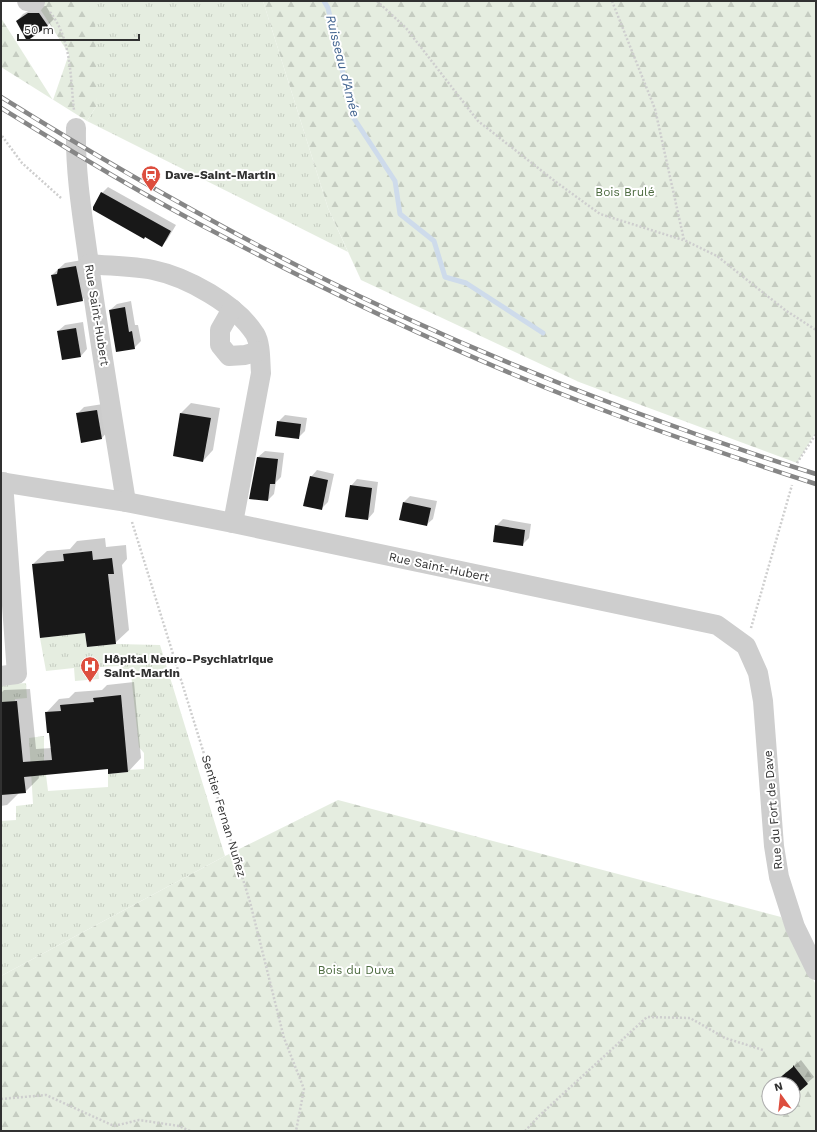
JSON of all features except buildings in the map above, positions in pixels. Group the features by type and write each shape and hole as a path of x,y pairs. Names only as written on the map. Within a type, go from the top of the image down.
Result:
{"street":[{"name":"Rue Saint-Hubert","path":"76,128 76,154 82,214 126,502"},
{"path":"89,264 153,270 186,281 222,301 240,316 255,335 259,351 261,373 233,523"},
{"path":"232,309 220,330 220,345 229,356 246,355 259,351"},
{"name":"Rue Saint-Hubert","path":"2,482 126,502 233,523 717,625 746,646"},
{"path":"1,676 17,674 7,620 2,482"},
{"name":"Rue du Fort de Dave","path":"746,646 758,673 763,701 774,846 779,877 795,927 816,970"}],"path":[{"path":"377,1 406,28 478,121 556,182 600,214 684,240 717,256 786,310 816,330"},
{"path":"612,1 655,108 684,240"},
{"path":"31,2 45,7 52,14 62,32 69,54 76,128"},
{"path":"2,136 22,163 60,197 82,214"},
{"path":"797,463 816,434"},
{"path":"746,646 792,484"},
{"name":"Sentier Fernan Nuñez","path":"126,502 250,902 284,1038 304,1089 296,1131"},
{"path":"525,1131 540,1115 647,1017 690,1018 725,1038 763,1050"},
{"path":"1,1099 46,1094 114,1126 139,1120 179,1126 190,1131"}],"green space":[{"path":"45,1 84,1 95,12 97,105 87,121 53,100 69,54 40,9"},
{"path":"84,1 263,1 328,208 348,252 87,121 97,105"},
{"name":"Bois Brulé","path":"263,1 816,1 816,432 797,463 579,382 361,280 328,208"},
{"path":"1,18 53,99 1,67"},
{"path":"85,633 87,647 116,644 160,645 225,856 1,976 1,821 16,820 16,806 33,804 29,738 44,736 44,775 46,775 48,791 108,787 108,774 128,772 128,770 144,769 144,753 139,747 131,674 121,675 121,666 98,667 99,679 75,681 74,668 46,671 40,638"},
{"path":"26,683 27,698 15,699 15,702 1,702 1,685"},
{"name":"Bois du Duva","path":"338,800 781,917 816,985 816,1131 1,1131 1,976 225,856"}],"waterway":[{"name":"Ruisseau d'Amée","path":"324,1 328,8 353,117 395,181 400,214 434,241 445,277 466,283 543,333"}],"railway":[{"path":"1,97 77,144 194,211 272,253 373,303 560,384 687,431 816,474"},
{"path":"1,108 111,175 167,207 297,275 372,311 484,362 595,407 705,447 816,484"}],"place":[{"name":"Dave-Saint-Martin","path":"151,192"},
{"name":"Hôpital Neuro-Psychiatrique Saint-Martin","path":"90,683"}]}
